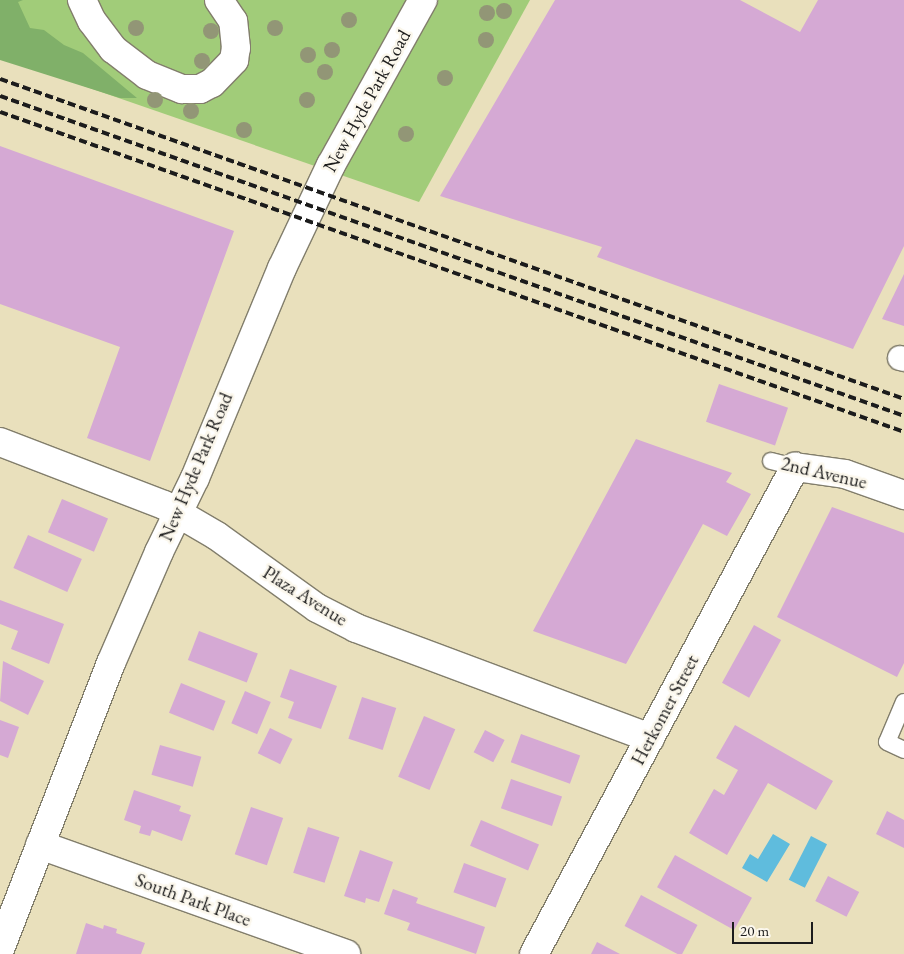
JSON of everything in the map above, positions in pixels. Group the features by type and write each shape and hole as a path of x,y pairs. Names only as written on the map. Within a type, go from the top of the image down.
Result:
{"street":[{"path":"82,0 92,21 113,49 147,75 182,89 200,88 212,84 234,60 236,48 233,21 219,0"},
{"name":"New Hyde Park Road","path":"0,949 111,664 178,513 245,351 306,216 374,84 423,0"},
{"name":"Plaza Avenue","path":"0,442 132,490 178,513 337,619 650,738"},
{"name":"2nd Avenue","path":"783,464 845,474 904,495"},
{"name":"Herkomer Street","path":"534,954 650,738 783,464"},
{"name":"South Park Place","path":"40,845 346,954"}],"lane":[{"path":"904,702 887,742 904,750"}],"green space":[{"path":"0,0 530,0 419,202 0,57"},
{"path":"0,0 23,0 18,2 30,28 44,30 64,45 83,53 137,98 120,98 0,60"}],"water":[{"path":"773,834 790,844 767,882 742,868 750,854 758,859"},
{"path":"811,836 827,844 805,888 789,880"}],"building":[{"path":"555,0 740,0 800,32 818,0 904,0 904,246 853,349 597,257 602,247 440,196"},
{"path":"0,146 234,231 150,461 87,438 120,347 0,304"},
{"path":"904,274 904,326 882,319"},
{"path":"719,384 788,408 775,446 706,422"},
{"path":"636,439 732,473 726,482 751,494 727,536 703,524 626,664 533,631"},
{"path":"62,499 108,519 94,552 48,532"},
{"path":"832,507 904,533 904,663 897,677 777,617"},
{"path":"28,535 82,559 67,592 13,568"},
{"path":"0,600 64,624 49,664 11,649 18,631 0,624"},
{"path":"754,625 781,640 749,698 722,683"},
{"path":"199,631 258,654 247,683 188,660"},
{"path":"3,661 44,681 28,715 0,701"},
{"path":"290,669 337,686 321,729 288,718 294,702 280,697"},
{"path":"181,683 226,701 214,731 169,713"},
{"path":"245,691 271,702 257,734 231,723"},
{"path":"362,697 396,708 383,750 348,739"},
{"path":"424,716 455,729 430,790 398,777"},
{"path":"0,720 19,727 8,758 0,755"},
{"path":"735,725 833,781 816,810 768,783 727,855 689,833 714,789 724,795 738,770 716,758"},
{"path":"270,728 292,739 280,764 258,753"},
{"path":"485,730 505,740 493,762 474,752"},
{"path":"521,734 580,756 570,784 511,762"},
{"path":"160,745 201,757 193,787 151,775"},
{"path":"511,779 562,797 552,826 501,808"},
{"path":"134,790 181,806 179,811 191,815 182,841 152,830 150,836 139,833 141,826 124,820"},
{"path":"251,807 283,818 267,865 235,854"},
{"path":"887,811 904,820 904,848 876,834"},
{"path":"481,820 539,845 528,870 470,846"},
{"path":"308,827 339,837 325,883 293,873"},
{"path":"360,850 393,862 379,902 366,898 365,903 344,896"},
{"path":"675,855 752,898 734,930 657,887"},
{"path":"464,863 506,878 496,908 453,892"},
{"path":"828,876 859,892 846,917 815,901"},
{"path":"393,889 418,898 416,903 485,927 476,954 407,930 410,923 384,914"},
{"path":"641,895 698,925 682,954 677,954 625,926"},
{"path":"86,923 103,929 104,925 117,929 116,933 145,943 141,954 76,954"},
{"path":"597,942 620,954 591,954"}],"railway":[{"path":"0,79 904,399"},
{"path":"0,96 904,416"},
{"path":"0,112 904,432"}]}
